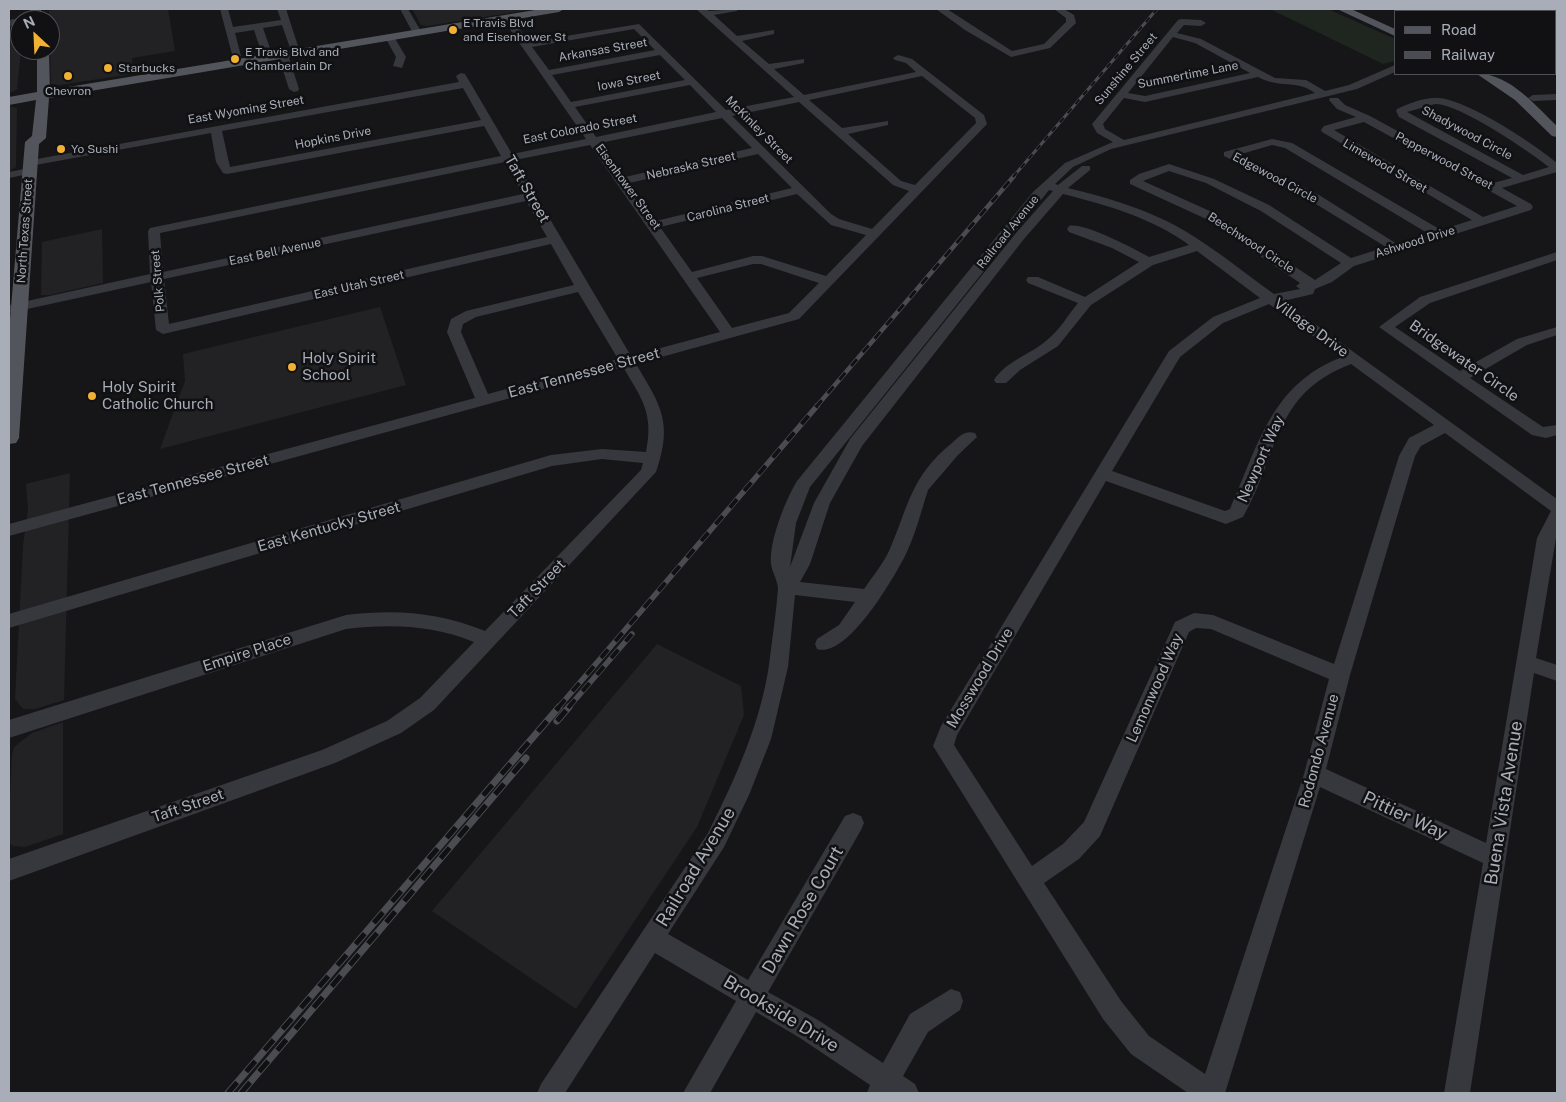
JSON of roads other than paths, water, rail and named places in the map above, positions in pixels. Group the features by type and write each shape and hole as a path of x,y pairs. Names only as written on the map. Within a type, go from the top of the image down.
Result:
{"main road":[{"path":"9,101 34,95 158,77 170,73 507,18 524,12 559,9"},
{"path":"1342,9 1394,33"},
{"path":"1355,9 1394,27"},
{"name":"North Texas Street","path":"9,438 14,308 30,167 29,136 39,138 34,95 42,60"},
{"path":"1484,75 1520,97 1557,133"},
{"path":"1498,75 1533,98 1557,122"},
{"path":"9,96 34,95"}],"street":[{"path":"224,9 236,56"},
{"path":"282,9 293,46"},
{"path":"404,9 418,32"},
{"path":"704,11 734,9"},
{"path":"941,9 1011,54 1047,46 1052,42 1071,23 1071,17 1058,9"},
{"path":"704,11 897,183 917,190"},
{"name":"Eisenhower Street","path":"507,18 655,225 729,334"},
{"path":"229,31 286,22"},
{"name":"Sunshine Street","path":"1120,142 1101,131 1097,124 1181,22 1201,23"},
{"name":"McKinley Street","path":"527,45 636,26 830,220 874,234"},
{"path":"258,27 268,57"},
{"path":"736,39 771,32"},
{"path":"1171,34 1198,41 1259,74"},
{"path":"390,37 401,57 398,66"},
{"name":"Arkansas Street","path":"548,73 662,52"},
{"path":"283,54 294,89"},
{"name":"East Tennessee Street","path":"9,530 794,316 982,124 983,120 909,61 898,58"},
{"path":"768,67 801,61"},
{"name":"Railroad Avenue","path":"550,1093 653,939 716,840 738,795 760,739 778,666 788,587 801,564 822,504 856,443 1020,236 1044,211 1054,187 1083,169 1127,149 1328,98 1394,68"},
{"name":"East Colorado Street","path":"154,231 924,73"},
{"name":"Pepperwood Street","path":"1259,74 1276,82 1296,81 1308,91 1328,98 1353,113 1363,116 1527,207"},
{"name":"Summertime Lane","path":"1122,95 1145,99 1259,74"},
{"name":"Railroad Avenue","path":"788,587 780,563 783,540 787,522 803,485 1054,187 1069,165 1096,151 1120,142 1328,98 1365,92 1398,75"},
{"name":"Taft Street","path":"9,870 328,757 361,744 394,727 426,704 648,472 653,458 658,431 656,415 628,362 582,287 463,80"},
{"name":"East Wyoming Street","path":"9,175 30,167 463,80"},
{"name":"Iowa Street","path":"570,106 692,82"},
{"path":"1533,98 1557,97"},
{"name":"Shadywood Circle","path":"1493,187 1522,179 1557,168 1498,128 1448,103 1431,102 1401,111 1403,115 1522,179"},
{"name":"Limewood Street","path":"1363,116 1326,130 1482,221"},
{"name":"Hopkins Drive","path":"216,130 222,162 227,171 487,122"},
{"path":"840,132 884,123"},
{"name":"Edgewood Circle","path":"1394,248 1315,198 1228,154 1272,142 1288,145 1439,234"},
{"name":"Nebraska Street","path":"622,181 760,150"},
{"name":"Beechwood Circle","path":"1311,286 1214,218 1134,182 1143,176 1169,166 1210,181 1265,208 1349,263"},
{"name":"Village Drive","path":"1054,187 1098,198 1141,213 1168,226 1200,246 1557,507"},
{"name":"Carolina Street","path":"655,225 800,190"},
{"name":"East Bell Avenue","path":"14,308 531,196"},
{"name":"Ashwood Drive","path":"1271,299 1291,297 1308,291 1311,286 1333,276 1349,263 1527,207"},
{"path":"1072,229 1117,245 1148,262"},
{"name":"Polk Street","path":"154,231 156,278 164,330"},
{"name":"East Utah Street","path":"164,330 555,239"},
{"path":"1001,380 1015,367 1053,343 1086,302 1148,262 1200,246"},
{"name":"Bridgewater Circle","path":"1557,256 1425,300 1386,327 1538,431 1546,433 1557,430"},
{"path":"690,276 753,260 762,260 828,281"},
{"path":"1033,280 1086,302"},
{"path":"483,400 454,332 456,322 471,314 582,287"},
{"name":"Mosswood Drive","path":"1211,1093 1140,1045 1112,1010 943,746 948,732 1174,354 1210,324 1230,314 1271,299"},
{"path":"1458,377 1488,364 1516,344 1557,332"},
{"name":"Newport Way","path":"1102,474 1226,518 1237,513 1282,409 1292,395 1312,376 1353,358"},
{"name":"Rodondo Avenue","path":"1211,1093 1314,774 1340,675 1408,456 1415,442 1446,426"},
{"path":"824,644 846,630 897,554 920,490 928,477 969,436"},
{"name":"East Kentucky Street","path":"9,621 551,462 602,454 653,458"},
{"name":"Buena Vista Avenue","path":"1457,1093 1546,538 1557,515"},
{"path":"788,587 869,597"},
{"name":"Empire Place","path":"9,729 346,622 404,617 433,620 466,630 488,640"},
{"name":"Lemonwood Way","path":"1029,880 1066,858 1082,843 1092,829 1182,628 1187,622 1204,619 1226,626 1340,675"},
{"path":"1526,662 1557,674"},
{"name":"Pittier Way","path":"1314,774 1495,858"},
{"name":"Dawn Rose Court","path":"696,1093 754,997 837,848 853,823"},
{"name":"Brookside Drive","path":"653,939 809,1029 891,1089"},
{"path":"891,1089 918,1023 951,1001"}],"railway":[{"path":"1013,177 1157,9"},
{"path":"816,407 1014,176"},
{"path":"558,708 817,406"},
{"path":"568,708 632,634"},
{"path":"228,1093 559,707"},
{"path":"557,721 569,707"},
{"path":"241,1093 526,758"}],"place":[{"name":"E Travis Blvd and Eisenhower St","path":"453,30"},
{"name":"E Travis Blvd and Chamberlain Dr","path":"235,59"},
{"name":"Starbucks","path":"108,68"},
{"name":"Chevron","path":"68,76"},
{"name":"Yo Sushi","path":"61,149"},
{"name":"Holy Spirit School","path":"292,367"},
{"name":"Holy Spirit Catholic Church","path":"92,396"}]}
